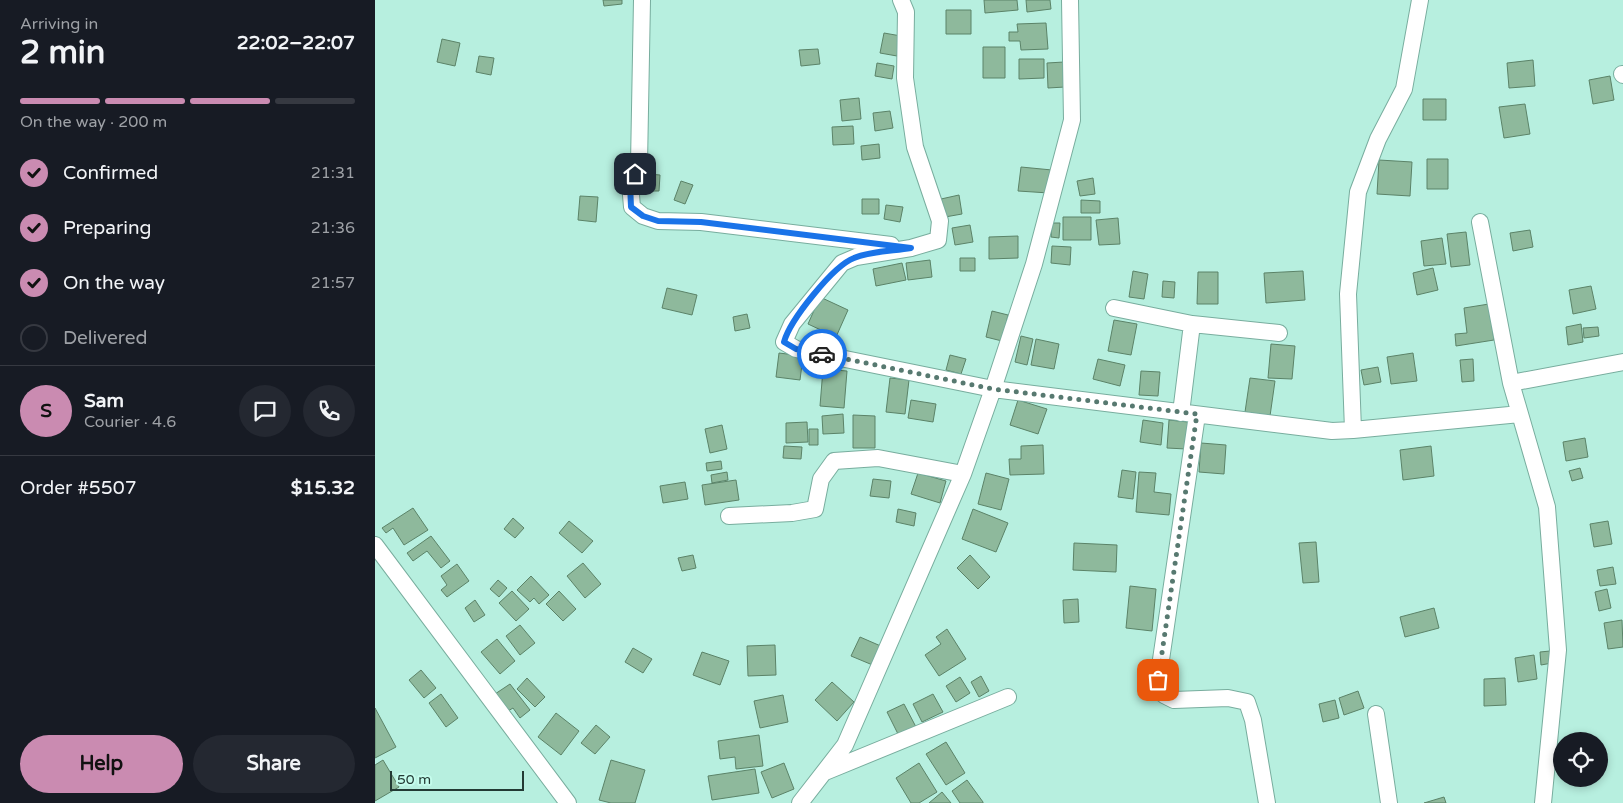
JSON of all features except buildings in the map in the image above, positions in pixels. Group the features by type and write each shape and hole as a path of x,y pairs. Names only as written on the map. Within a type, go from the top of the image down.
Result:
{"street":[{"path":"642,0 639,164 630,183 631,207 643,216 658,221 701,222 911,248"},
{"path":"901,0 905,12 905,78 915,147 940,221 938,240 911,248 856,257 842,264 792,324 784,342 796,349 993,389 1332,431 1520,414"},
{"path":"800,803 845,745 963,474 993,389 1035,264 1072,120 1070,0"},
{"path":"1353,430 1348,294 1358,192 1378,139 1404,89 1420,0"},
{"path":"1480,222 1511,383 1547,507 1558,650 1543,803"},
{"path":"1114,308 1192,324 1279,333"},
{"path":"1192,324 1189,414 1158,680 1163,695 1174,700 1228,698 1247,702 1253,720 1267,803"},
{"path":"1511,383 1623,362"},
{"path":"729,516 792,514 815,509 821,479 834,461 878,458 963,474"},
{"path":"375,545 568,803"},
{"path":"823,772 1008,697"},
{"path":"1376,714 1389,803"}],"way so far":[{"path":"822,354 993,389 1197,414 1158,680"}],"route":[{"path":"635,174 630,183 631,207 643,216 658,221 701,222 911,248 856,257 842,264 812,299 792,324 785,336 784,342 796,349 822,354"}]}
